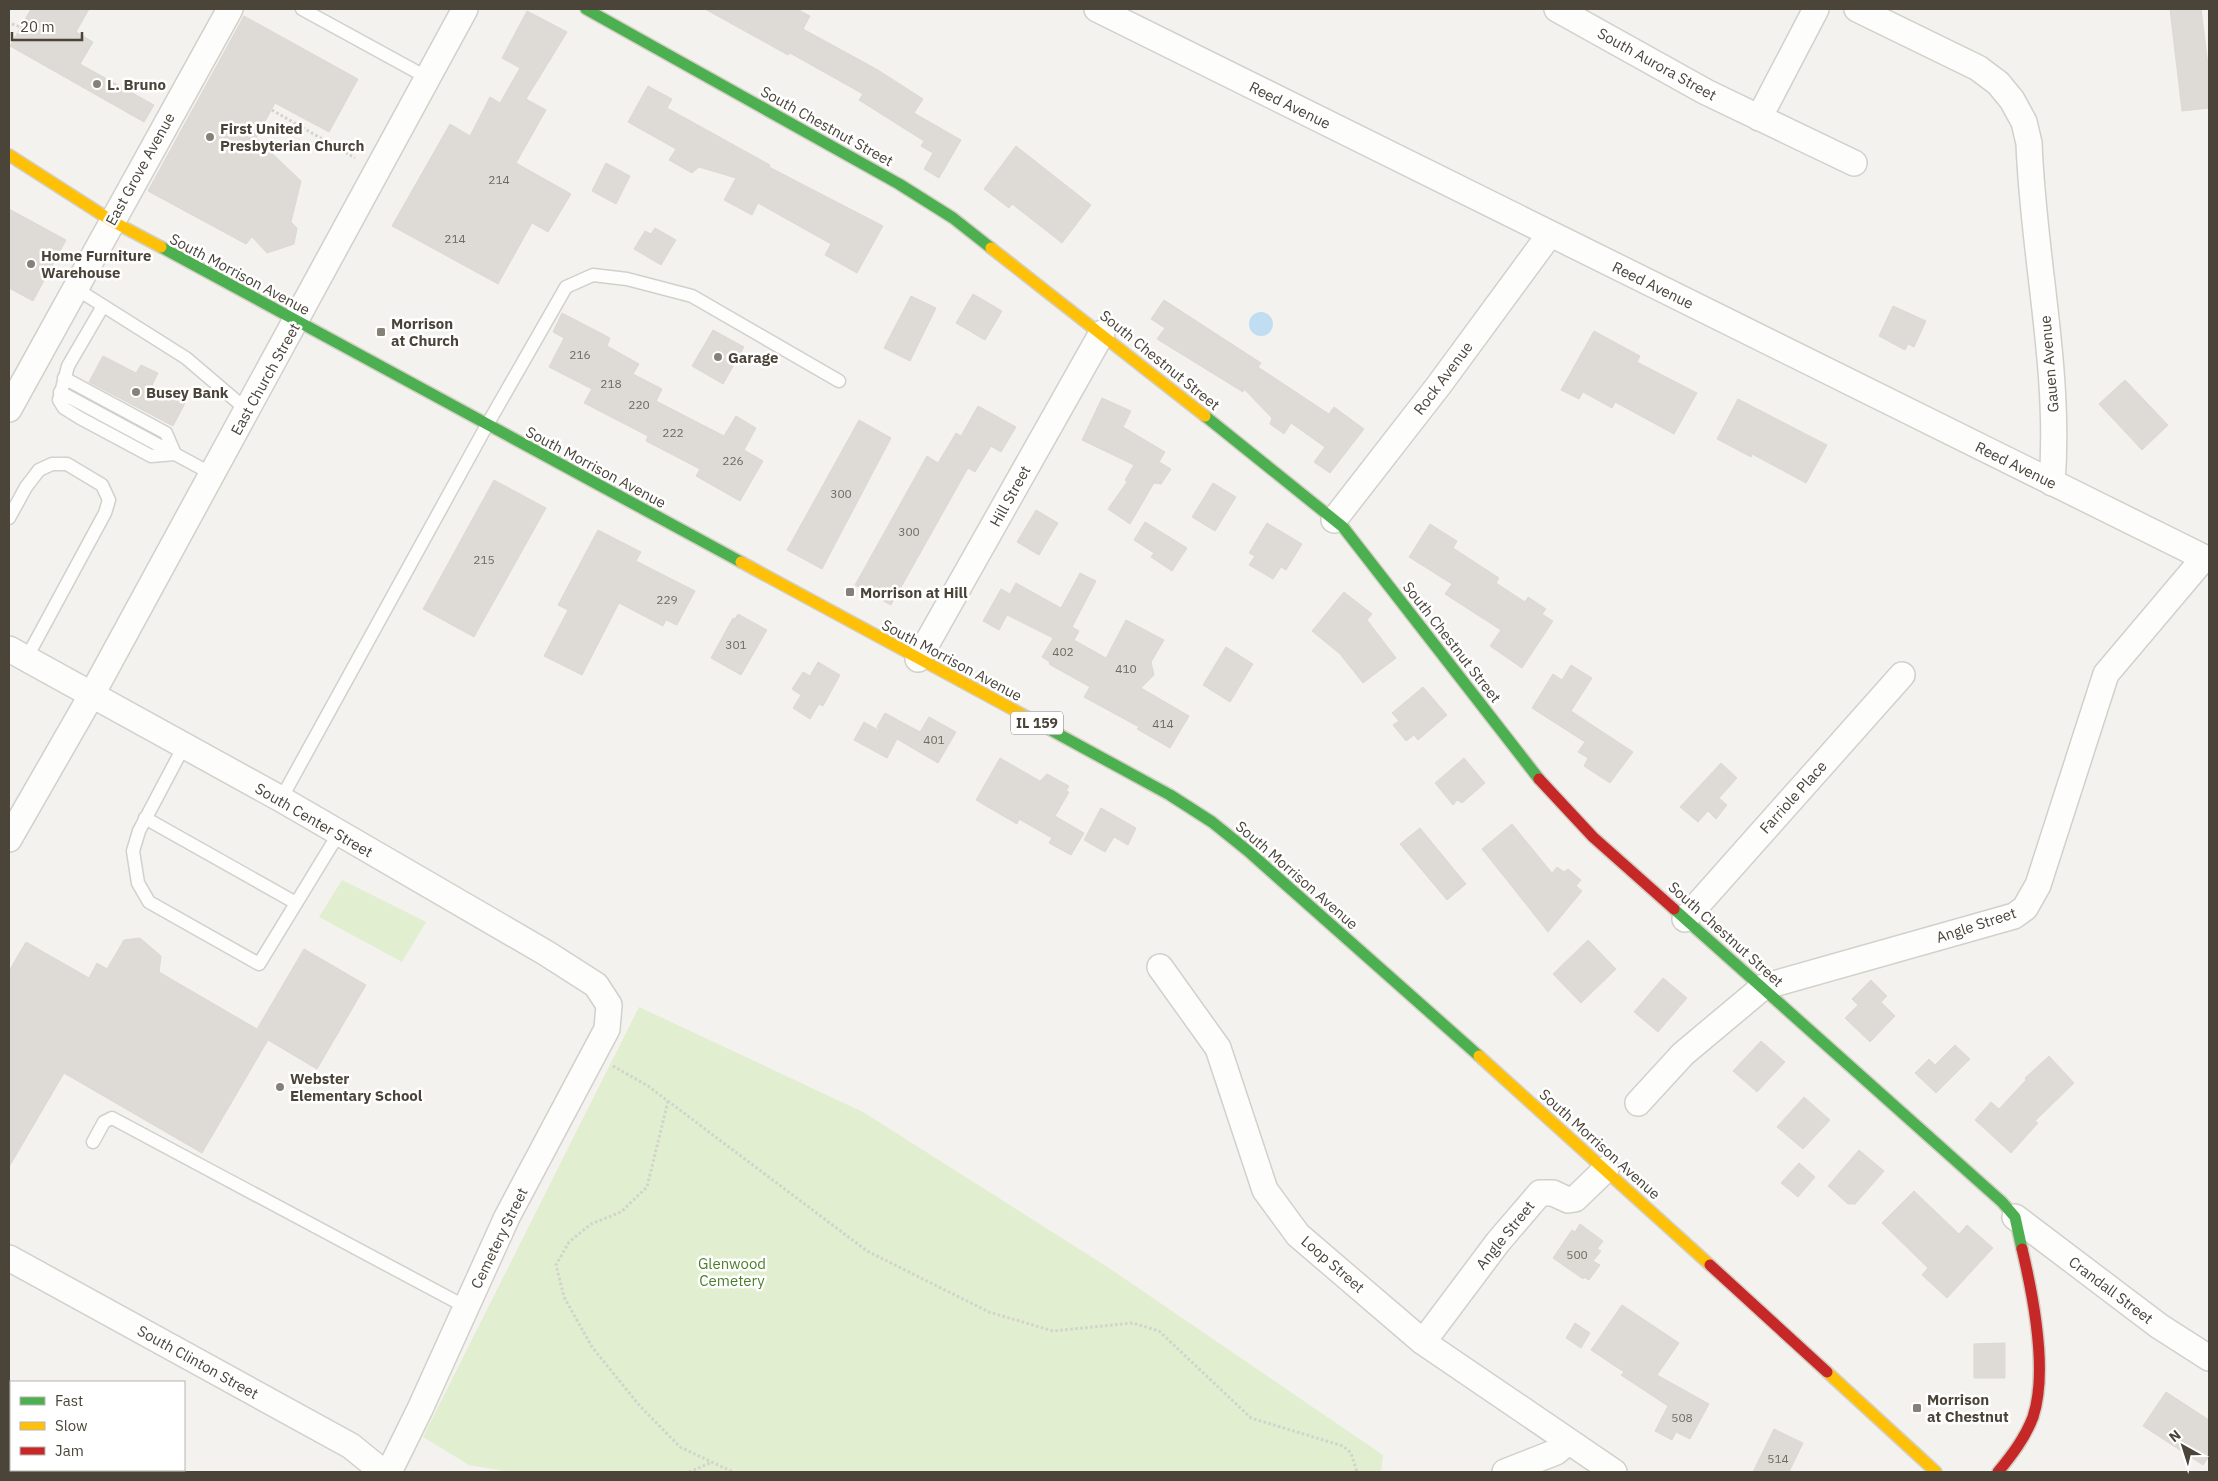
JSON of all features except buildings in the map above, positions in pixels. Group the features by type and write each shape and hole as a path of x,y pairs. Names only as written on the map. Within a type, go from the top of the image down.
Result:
{"main road":[{"name":"South Chestnut Street","path":"586,9 899,184 953,218 1102,333 1343,526 1541,782 1593,837 2002,1202 2015,1217 2032,1292 2038,1353 2038,1388 2033,1416 2020,1444 1998,1472"},
{"name":"South Morrison Avenue","path":"9,155 43,179 112,222 1170,795 1212,822 1248,851 1606,1169 1936,1472"}],"street":[{"name":"East Grove Avenue","path":"9,409 230,9"},
{"name":"Reed Avenue","path":"1097,9 2207,559"},
{"name":"South Aurora Street","path":"1556,9 1706,92 1854,163"},
{"path":"1759,118 1816,9"},
{"name":"Gauen Avenue","path":"1858,9 1978,68 1998,83 2012,100 2024,122 2029,143 2037,245 2051,373 2054,435 2052,483"},
{"name":"East Church Street","path":"9,839 91,696 248,410 428,78 459,11"},
{"name":"Rock Avenue","path":"1334,520 1439,384 1550,234"},
{"name":"Hill Street","path":"918,659 1102,333"},
{"name":"Angle Street","path":"1638,1103 1683,1054 1762,987 2014,916 2025,908 2040,878 2106,674 2207,559"},
{"name":"South Center Street","path":"17,654 281,800 546,953 596,986 609,1005"},
{"name":"Farriole Place","path":"1685,919 1902,675"},
{"name":"Loop Street","path":"1160,967 1218,1048 1265,1190 1298,1235 1423,1342 1614,1472"},
{"name":"Cemetery Street","path":"389,1472 507,1217 607,1029 609,1005"},
{"name":"Angle Street","path":"1423,1342 1498,1242 1540,1193 1553,1193 1568,1200 1575,1199 1606,1169"},
{"name":"Crandall Street","path":"2015,1217 2159,1326 2209,1358"},
{"name":"South Clinton Street","path":"9,1258 351,1446 383,1472"},
{"path":"1504,1472 1556,1452 1568,1442"}],"lane":[{"path":"302,9 428,78"},
{"path":"281,800 487,425 566,287 593,275 627,279 692,296 839,381"},
{"path":"75,288 186,358 248,410"},
{"path":"103,306 68,366 59,400 64,408 151,456 174,454 212,474"},
{"path":"64,378 166,433 174,454"},
{"path":"9,518 26,487 39,470 52,464 67,464 102,485 109,500 105,513 17,654"},
{"path":"184,746 139,831 133,851 138,883 150,902 258,964 339,833"},
{"path":"145,818 296,903"},
{"path":"92,1142 104,1122 112,1118 466,1307"}],"path":[{"path":"12,24 21,27"},
{"path":"272,110 355,158"},
{"path":"594,1054 648,1086 867,1251 989,1312 1053,1331 1133,1322 1159,1332 1251,1418 1343,1446 1351,1453 1357,1472"},
{"path":"668,1101 647,1186 621,1212 591,1224 569,1242 556,1265 564,1297 592,1347 639,1405 680,1447 733,1472"},
{"path":"689,1472 710,1462"}],"green space":[{"path":"342,880 426,922 402,962 319,917"},
{"name":"Glenwood Cemetery","path":"639,1007 863,1112 1109,1268 1383,1455 1381,1472 510,1472 469,1465 423,1437"}],"water":[{"path":"1261,312 1270,315 1273,324 1270,333 1261,336 1252,333 1249,324 1252,315"}],"traffic: fast":[{"path":"586,9 899,184 953,218 991,248"},
{"path":"161,247 741,562"},
{"path":"1205,416 1343,527 1539,779"},
{"path":"1027,717 1170,795 1212,822 1248,851 1479,1056"},
{"path":"1674,909 2002,1202 2015,1217 2022,1249"}],"traffic: slow":[{"path":"9,155 112,221 161,247"},
{"path":"991,248 1205,416"},
{"path":"741,562 1027,717"},
{"path":"1479,1056 1710,1265"},
{"path":"1827,1372 1936,1472"}],"traffic: jam":[{"path":"1539,779 1593,837 1674,909"},
{"path":"1998,1472 2026,1432 2033,1417 2037,1399 2039,1378 2037,1333 2022,1249"},
{"path":"1710,1265 1827,1372"}],"place":[{"name":"L. Bruno","path":"97,84"},
{"name":"First United Presbyterian Church","path":"210,137"},
{"name":"Home Furniture Warehouse","path":"31,264"},
{"name":"Morrison at Church","path":"381,332"},
{"name":"Garage","path":"718,357"},
{"name":"Busey Bank","path":"136,392"},
{"name":"Morrison at Hill","path":"850,592"},
{"name":"Webster Elementary School","path":"280,1087"},
{"name":"Morrison at Chestnut","path":"1917,1408"}]}
